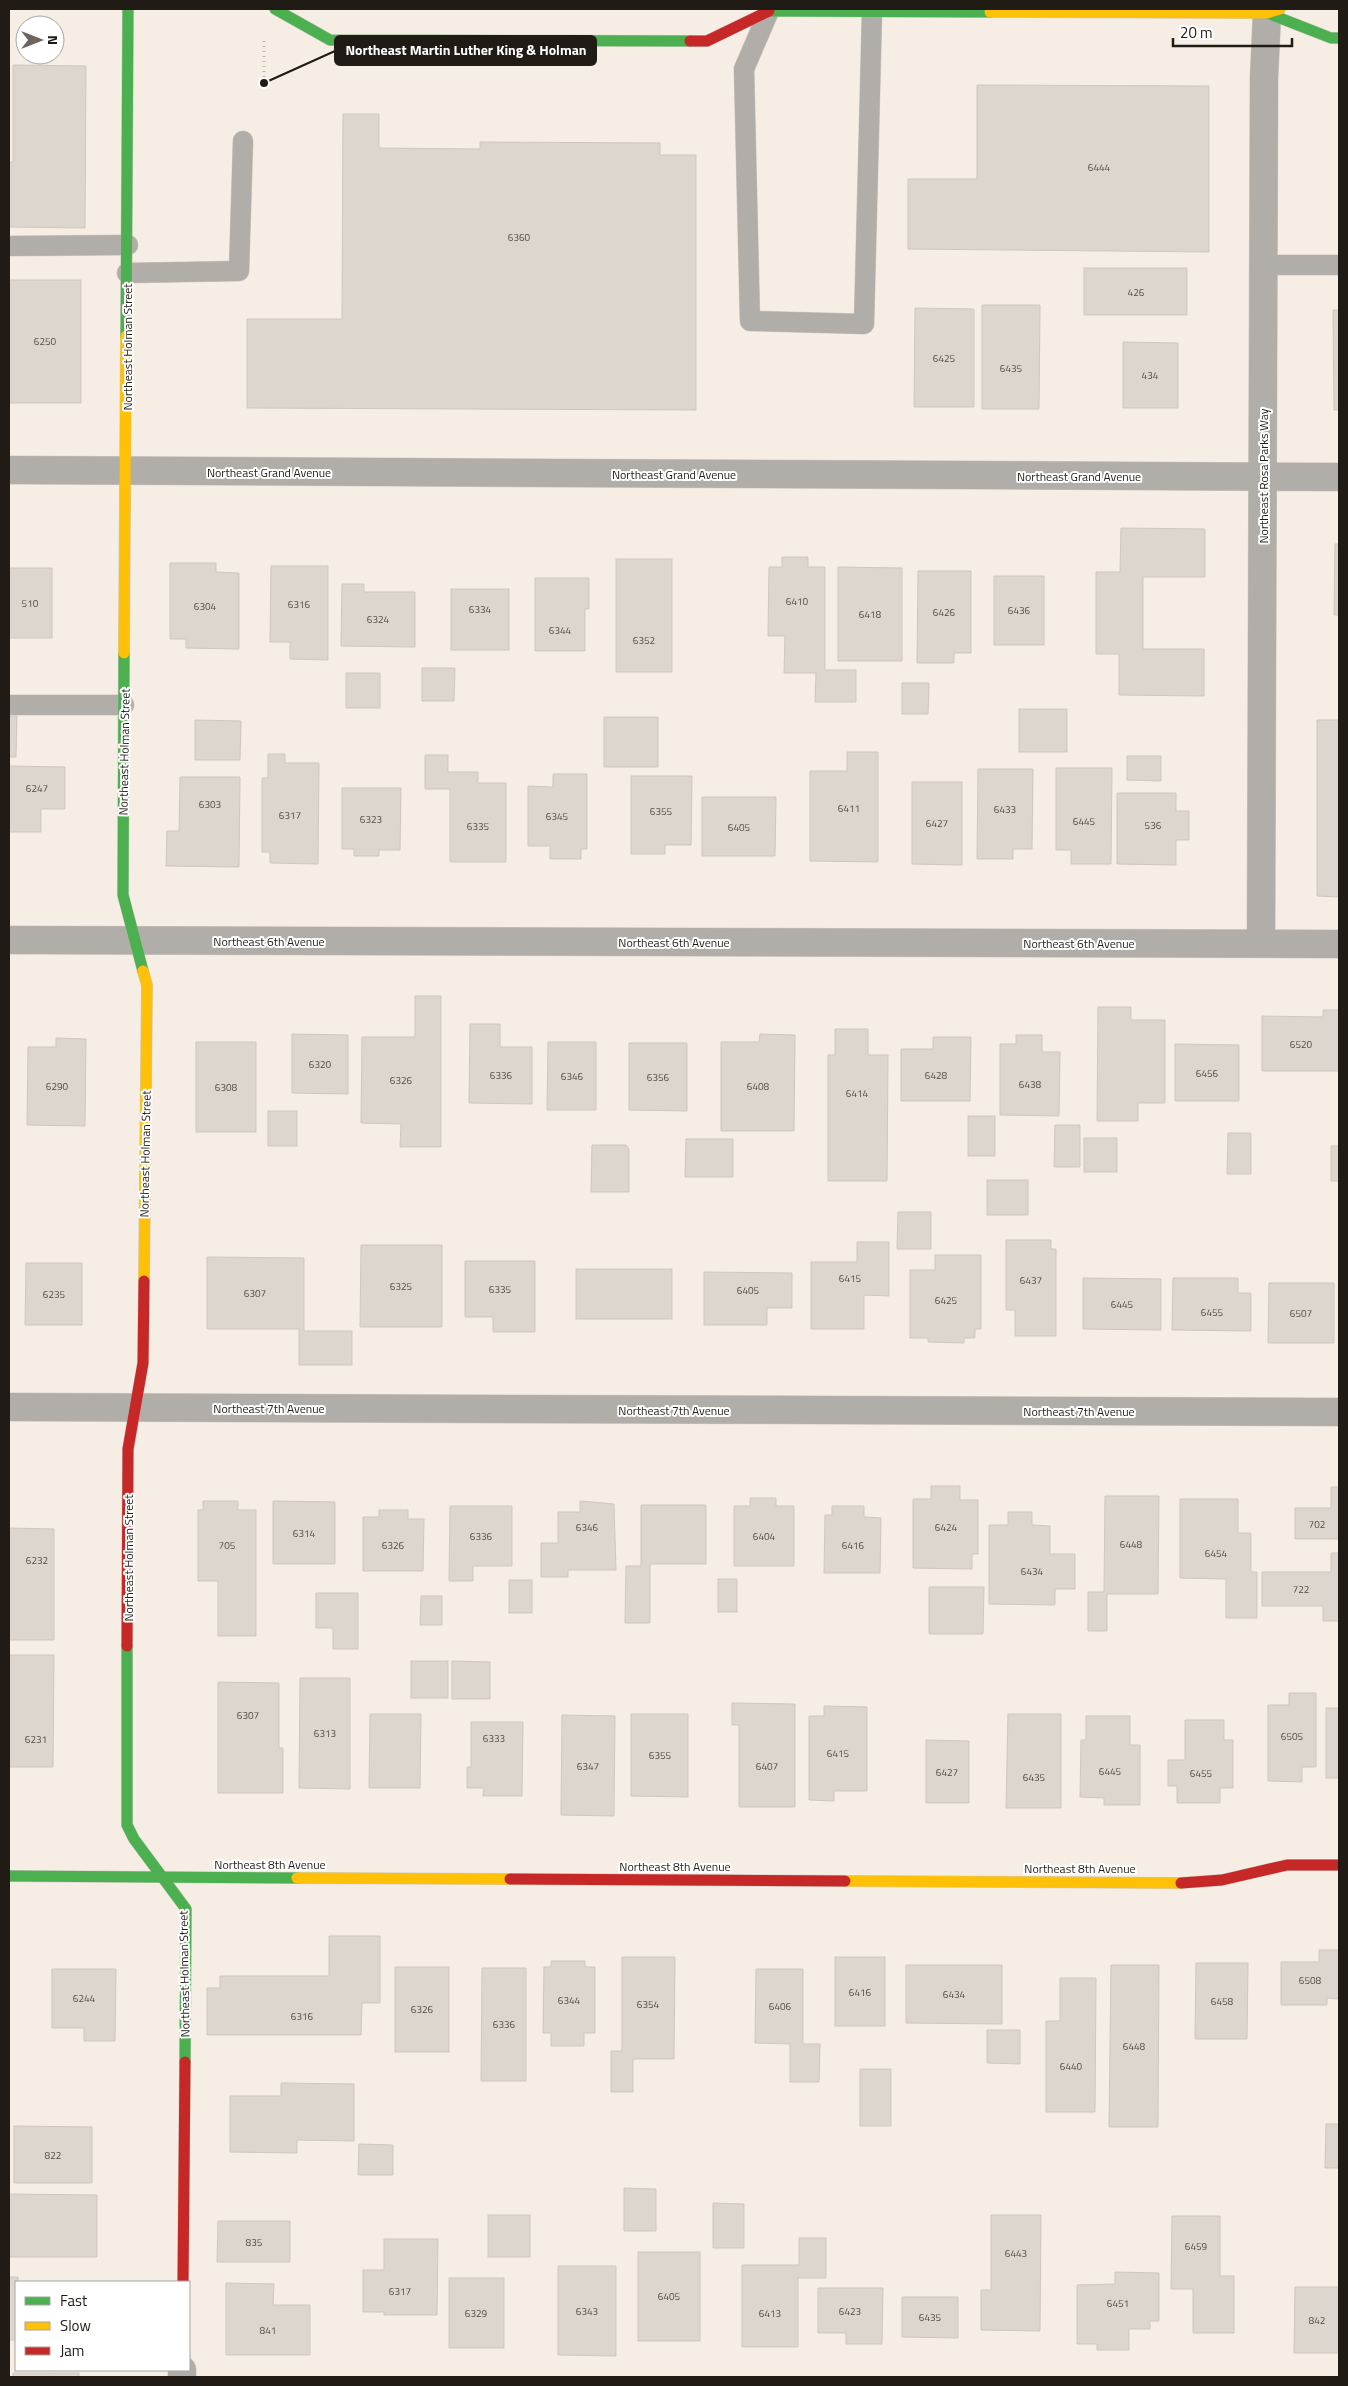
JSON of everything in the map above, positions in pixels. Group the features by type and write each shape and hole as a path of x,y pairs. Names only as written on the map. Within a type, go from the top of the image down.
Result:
{"street":[{"name":"Northeast Holman Street","path":"128,9 128,245 122,896 147,985 143,1363 128,1449 127,1825 134,1839 186,1909 183,2281"},
{"path":"274,9 330,40 707,41 767,10 872,12 1271,10 1331,38 1339,38"},
{"name":"Northeast Rosa Parks Way","path":"1261,943 1264,78 1271,10"},
{"name":"Northeast Grand Avenue","path":"9,470 1339,477"},
{"name":"Northeast 6th Avenue","path":"9,940 1339,944"},
{"name":"Northeast 7th Avenue","path":"9,1407 1339,1412"},
{"name":"Northeast 8th Avenue","path":"9,1876 1199,1883 1222,1880 1287,1865 1339,1865"}],"lane":[{"path":"767,10 744,69 750,321 864,324 872,12"},
{"path":"127,273 239,271 243,140"},
{"path":"9,246 128,245"},
{"path":"1263,265 1339,265"},
{"path":"9,705 124,705"}],"path":[{"path":"264,37 264,83"}],"building":[{"path":"13,65 86,66 85,228 9,227 9,162 13,162"},
{"path":"977,85 1209,86 1209,252 908,249 908,179 977,179"},
{"path":"343,114 379,114 379,148 480,149 480,142 660,143 660,155 696,155 696,410 247,408 247,319 342,319"},
{"path":"1084,268 1187,268 1187,315 1084,315"},
{"path":"9,280 81,280 81,403 9,403"},
{"path":"982,305 1040,305 1039,409 982,409"},
{"path":"915,308 974,309 974,407 914,407"},
{"path":"1333,310 1339,310 1339,410 1334,410"},
{"path":"1123,342 1178,343 1178,408 1123,408"},
{"path":"1121,528 1205,529 1205,577 1143,577 1143,649 1204,649 1204,696 1119,695 1119,654 1096,654 1096,572 1120,572"},
{"path":"1335,544 1339,544 1339,615 1334,615"},
{"path":"782,557 808,557 808,567 825,567 825,670 856,670 856,702 815,702 816,673 784,673 785,636 768,636 769,567 782,567"},
{"path":"616,559 672,559 672,672 616,672"},
{"path":"170,563 216,563 216,572 239,573 239,649 186,648 186,639 170,639"},
{"path":"271,566 328,566 328,660 290,659 290,642 270,642"},
{"path":"838,567 902,568 902,661 838,661"},
{"path":"9,568 52,568 52,638 9,638"},
{"path":"918,571 971,571 971,653 954,653 954,663 917,663"},
{"path":"994,576 1044,576 1044,645 994,645"},
{"path":"535,578 589,578 589,609 585,609 585,651 535,651"},
{"path":"342,584 364,584 364,592 415,592 415,647 341,646"},
{"path":"451,589 509,589 509,650 451,650"},
{"path":"422,668 455,668 454,701 422,701"},
{"path":"346,673 380,673 380,708 346,708"},
{"path":"902,683 929,683 928,714 902,714"},
{"path":"1019,709 1067,709 1067,752 1019,752"},
{"path":"9,716 17,716 16,757 9,757"},
{"path":"604,717 658,717 658,767 604,767"},
{"path":"195,720 241,721 240,760 195,760"},
{"path":"1317,720 1339,720 1339,897 1317,896"},
{"path":"847,752 878,752 878,862 810,861 810,771 847,771"},
{"path":"268,754 285,754 285,763 319,763 318,864 270,863 270,852 262,852 262,778 268,778"},
{"path":"425,755 448,755 448,772 478,772 478,783 506,783 506,862 450,862 450,789 425,789"},
{"path":"1127,756 1161,756 1161,781 1127,780"},
{"path":"9,766 65,767 65,809 41,809 41,832 9,832"},
{"path":"1056,768 1112,768 1111,864 1071,864 1071,850 1056,850"},
{"path":"978,769 1033,769 1032,849 1013,849 1013,859 977,859"},
{"path":"553,774 587,774 587,849 581,849 581,859 550,859 550,846 528,846 528,786 553,787"},
{"path":"631,776 692,776 691,845 665,845 665,854 631,854"},
{"path":"180,777 240,777 239,867 166,866 167,831 179,831"},
{"path":"912,782 962,782 962,865 912,864"},
{"path":"342,788 401,788 400,850 379,850 379,856 354,856 354,849 342,849"},
{"path":"1117,793 1176,793 1176,811 1189,811 1189,840 1176,840 1176,865 1117,864"},
{"path":"702,797 776,797 775,856 702,856"},
{"path":"415,996 441,996 441,1147 400,1147 401,1124 361,1123 362,1037 415,1037"},
{"path":"1098,1007 1131,1007 1131,1020 1165,1020 1165,1103 1138,1103 1138,1121 1097,1121"},
{"path":"1323,1010 1339,1010 1339,1071 1262,1071 1262,1016 1323,1017"},
{"path":"470,1024 500,1024 500,1047 532,1047 532,1104 469,1103"},
{"path":"835,1029 868,1029 868,1055 888,1055 887,1181 828,1181 828,1055 835,1055"},
{"path":"292,1034 348,1035 348,1094 292,1093"},
{"path":"760,1034 795,1035 794,1131 721,1131 721,1042 759,1042"},
{"path":"1016,1035 1042,1035 1042,1052 1060,1052 1059,1116 1000,1115 1000,1044 1016,1044"},
{"path":"933,1037 971,1037 970,1101 901,1101 901,1049 933,1049"},
{"path":"56,1038 86,1039 85,1126 27,1125 28,1047 56,1047"},
{"path":"196,1042 256,1042 256,1132 196,1132"},
{"path":"548,1042 596,1042 596,1110 547,1110"},
{"path":"629,1043 687,1043 687,1111 629,1110"},
{"path":"1175,1044 1239,1045 1239,1101 1175,1101"},
{"path":"268,1111 297,1111 297,1146 268,1146"},
{"path":"968,1116 995,1116 995,1156 968,1156"},
{"path":"1055,1125 1080,1125 1080,1167 1054,1167"},
{"path":"1228,1133 1251,1133 1251,1174 1227,1174"},
{"path":"1084,1138 1117,1138 1117,1172 1084,1172"},
{"path":"686,1139 733,1139 733,1177 685,1177"},
{"path":"592,1145 626,1145 629,1149 629,1192 591,1192"},
{"path":"1331,1146 1339,1146 1339,1181 1331,1181"},
{"path":"987,1180 1028,1180 1028,1215 987,1215"},
{"path":"898,1212 931,1212 931,1249 897,1249"},
{"path":"1006,1240 1051,1240 1051,1249 1056,1249 1056,1336 1015,1336 1015,1310 1006,1310"},
{"path":"857,1242 889,1242 889,1296 864,1295 864,1329 811,1329 811,1262 857,1262"},
{"path":"361,1245 442,1245 442,1327 360,1327"},
{"path":"935,1255 981,1255 981,1329 975,1329 975,1338 964,1338 964,1343 928,1342 928,1338 910,1338 910,1270 935,1270"},
{"path":"207,1257 304,1258 304,1331 352,1331 352,1365 299,1365 299,1329 207,1329"},
{"path":"465,1261 535,1261 535,1332 493,1332 493,1317 465,1317"},
{"path":"26,1263 82,1263 82,1325 25,1325"},
{"path":"576,1269 672,1269 672,1319 576,1319"},
{"path":"704,1272 792,1273 792,1308 767,1308 767,1325 704,1325"},
{"path":"1083,1278 1161,1279 1161,1330 1083,1329"},
{"path":"1173,1278 1238,1278 1238,1293 1251,1293 1251,1331 1172,1330"},
{"path":"1269,1283 1334,1283 1334,1343 1268,1343"},
{"path":"931,1486 960,1486 960,1500 978,1500 978,1554 972,1554 972,1569 913,1568 913,1499 931,1499"},
{"path":"1331,1487 1339,1487 1339,1539 1295,1539 1295,1508 1331,1508"},
{"path":"1105,1496 1159,1496 1158,1594 1107,1594 1107,1631 1088,1631 1088,1592 1104,1592"},
{"path":"750,1498 776,1498 776,1506 794,1506 794,1566 734,1566 734,1506 750,1506"},
{"path":"1180,1499 1238,1499 1238,1533 1251,1533 1251,1572 1257,1572 1257,1618 1226,1618 1226,1579 1180,1578"},
{"path":"203,1501 238,1501 238,1510 256,1510 256,1636 218,1636 218,1581 198,1581 198,1510 203,1510"},
{"path":"273,1501 335,1502 335,1564 273,1564"},
{"path":"580,1501 614,1504 616,1570 568,1570 568,1577 541,1577 541,1543 558,1543 558,1512 580,1512"},
{"path":"641,1505 706,1505 706,1564 650,1564 650,1623 625,1623 626,1566 641,1566"},
{"path":"450,1506 512,1506 512,1566 473,1566 473,1581 449,1581"},
{"path":"832,1506 864,1506 864,1517 881,1518 880,1573 824,1573 825,1515 832,1515"},
{"path":"379,1510 408,1510 408,1519 424,1519 423,1571 363,1571 363,1517 379,1517"},
{"path":"1008,1512 1032,1512 1032,1525 1050,1526 1050,1554 1075,1554 1075,1589 1055,1589 1055,1605 989,1604 989,1525 1008,1525"},
{"path":"9,1528 54,1529 54,1640 9,1640"},
{"path":"1331,1553 1339,1553 1339,1621 1323,1621 1323,1606 1262,1606 1262,1572 1331,1572"},
{"path":"718,1579 737,1579 737,1612 718,1612"},
{"path":"509,1580 532,1580 532,1613 509,1613"},
{"path":"929,1587 984,1587 983,1634 929,1634"},
{"path":"316,1593 358,1593 358,1649 333,1649 333,1628 316,1628"},
{"path":"421,1596 442,1596 442,1625 420,1625"},
{"path":"9,1655 54,1655 53,1767 9,1767"},
{"path":"411,1661 448,1661 448,1698 411,1698"},
{"path":"452,1661 490,1662 490,1699 452,1699"},
{"path":"300,1678 350,1678 350,1789 299,1788"},
{"path":"218,1682 279,1683 279,1748 283,1748 283,1793 218,1793"},
{"path":"1289,1693 1316,1693 1316,1767 1302,1767 1302,1782 1268,1781 1268,1705 1289,1705"},
{"path":"732,1703 795,1704 795,1807 739,1807 739,1725 732,1725"},
{"path":"824,1706 867,1707 867,1791 834,1791 834,1801 809,1800 809,1716 824,1716"},
{"path":"1326,1708 1339,1708 1339,1778 1326,1778"},
{"path":"370,1714 421,1714 420,1788 369,1788"},
{"path":"631,1714 688,1714 688,1797 631,1796"},
{"path":"1008,1714 1061,1714 1061,1808 1006,1808"},
{"path":"562,1715 615,1716 614,1816 561,1815"},
{"path":"1086,1716 1130,1716 1130,1745 1140,1745 1140,1805 1104,1805 1104,1798 1080,1797 1081,1740 1086,1740"},
{"path":"1185,1720 1224,1720 1224,1740 1233,1740 1233,1788 1220,1788 1220,1803 1177,1803 1177,1786 1168,1786 1168,1760 1185,1760"},
{"path":"471,1722 523,1722 522,1796 483,1796 484,1788 467,1788 467,1767 471,1767"},
{"path":"926,1740 969,1741 969,1803 926,1803"},
{"path":"329,1936 380,1936 380,2003 362,2003 361,2035 207,2035 207,1988 220,1988 220,1976 329,1976"},
{"path":"1319,1950 1339,1950 1339,1999 1327,1998 1327,2005 1281,2005 1281,1962 1319,1962"},
{"path":"622,1957 675,1957 674,2059 633,2059 633,2092 611,2092 611,2051 622,2051"},
{"path":"835,1957 885,1957 885,2026 835,2026"},
{"path":"551,1961 585,1961 585,1967 595,1967 595,2033 584,2033 584,2046 551,2046 551,2033 543,2033 544,1967 551,1967"},
{"path":"1196,1963 1248,1963 1247,2039 1195,2039"},
{"path":"906,1965 1002,1965 1002,2024 906,2023"},
{"path":"1111,1965 1159,1965 1158,2127 1109,2127"},
{"path":"395,1967 449,1967 449,2052 395,2052"},
{"path":"482,1968 526,1968 526,2081 481,2081"},
{"path":"52,1969 116,1969 115,2041 84,2041 84,2028 52,2028"},
{"path":"756,1969 803,1969 803,2044 820,2044 819,2082 790,2082 790,2044 755,2043"},
{"path":"1060,1978 1096,1978 1095,2112 1046,2112 1046,2021 1060,2021"},
{"path":"987,2030 1020,2030 1020,2064 987,2063"},
{"path":"860,2069 891,2069 891,2126 860,2126"},
{"path":"281,2083 354,2084 354,2141 297,2140 297,2153 230,2152 230,2096 281,2096"},
{"path":"1326,2124 1339,2124 1339,2168 1325,2168"},
{"path":"14,2126 92,2127 92,2183 14,2183"},
{"path":"359,2144 393,2145 393,2175 358,2175"},
{"path":"624,2188 656,2189 656,2231 624,2231"},
{"path":"9,2194 97,2195 97,2257 9,2257"},
{"path":"713,2203 744,2204 744,2248 713,2248"},
{"path":"488,2215 530,2215 530,2257 488,2257"},
{"path":"991,2215 1041,2215 1040,2331 981,2330 981,2290 991,2290"},
{"path":"1172,2216 1220,2216 1220,2276 1234,2276 1234,2333 1193,2333 1193,2289 1171,2289"},
{"path":"218,2221 290,2221 290,2262 217,2262"},
{"path":"799,2238 826,2238 826,2278 798,2278 798,2347 742,2347 742,2265 799,2265"},
{"path":"384,2239 438,2239 437,2315 384,2315 384,2312 363,2312 363,2270 384,2270"},
{"path":"638,2252 700,2252 700,2341 638,2341"},
{"path":"558,2266 616,2266 616,2356 558,2355"},
{"path":"1115,2272 1159,2273 1159,2321 1150,2321 1150,2329 1129,2329 1129,2350 1097,2350 1097,2344 1077,2344 1077,2285 1115,2284"},
{"path":"9,2277 18,2277 18,2281 15,2281 15,2340 9,2340"},
{"path":"449,2278 504,2278 504,2348 449,2348"},
{"path":"226,2283 274,2284 273,2305 310,2305 310,2355 226,2355"},
{"path":"1295,2287 1339,2287 1339,2353 1294,2353"},
{"path":"818,2288 883,2288 882,2344 846,2344 846,2333 818,2333"},
{"path":"902,2297 958,2297 958,2338 902,2337"},
{"path":"13,2373 79,2373 79,2377 13,2377"}],"traffic: fast":[{"path":"126,336 128,9"},
{"path":"275,9 330,40 690,41"},
{"path":"764,9 769,11 990,12"},
{"path":"1267,13 1331,38 1339,38"},
{"path":"124,653 123,895 143,971"},
{"path":"127,1646 127,1825 134,1839 186,1909 185,2062"},
{"path":"9,1876 297,1878"}],"traffic: slow":[{"path":"990,12 1267,13 1280,9"},
{"path":"124,653 126,336"},
{"path":"143,971 147,985 144,1281"},
{"path":"297,1878 510,1879"},
{"path":"845,1881 1181,1883"}],"traffic: jam":[{"path":"690,41 707,41 769,11"},
{"path":"127,1646 128,1449 143,1363 144,1281"},
{"path":"1181,1883 1222,1880 1287,1865 1339,1865"},
{"path":"510,1879 845,1881"},
{"path":"183,2281 185,2062"}],"place":[{"name":"Northeast Martin Luther King & Holman","path":"264,83"}]}
